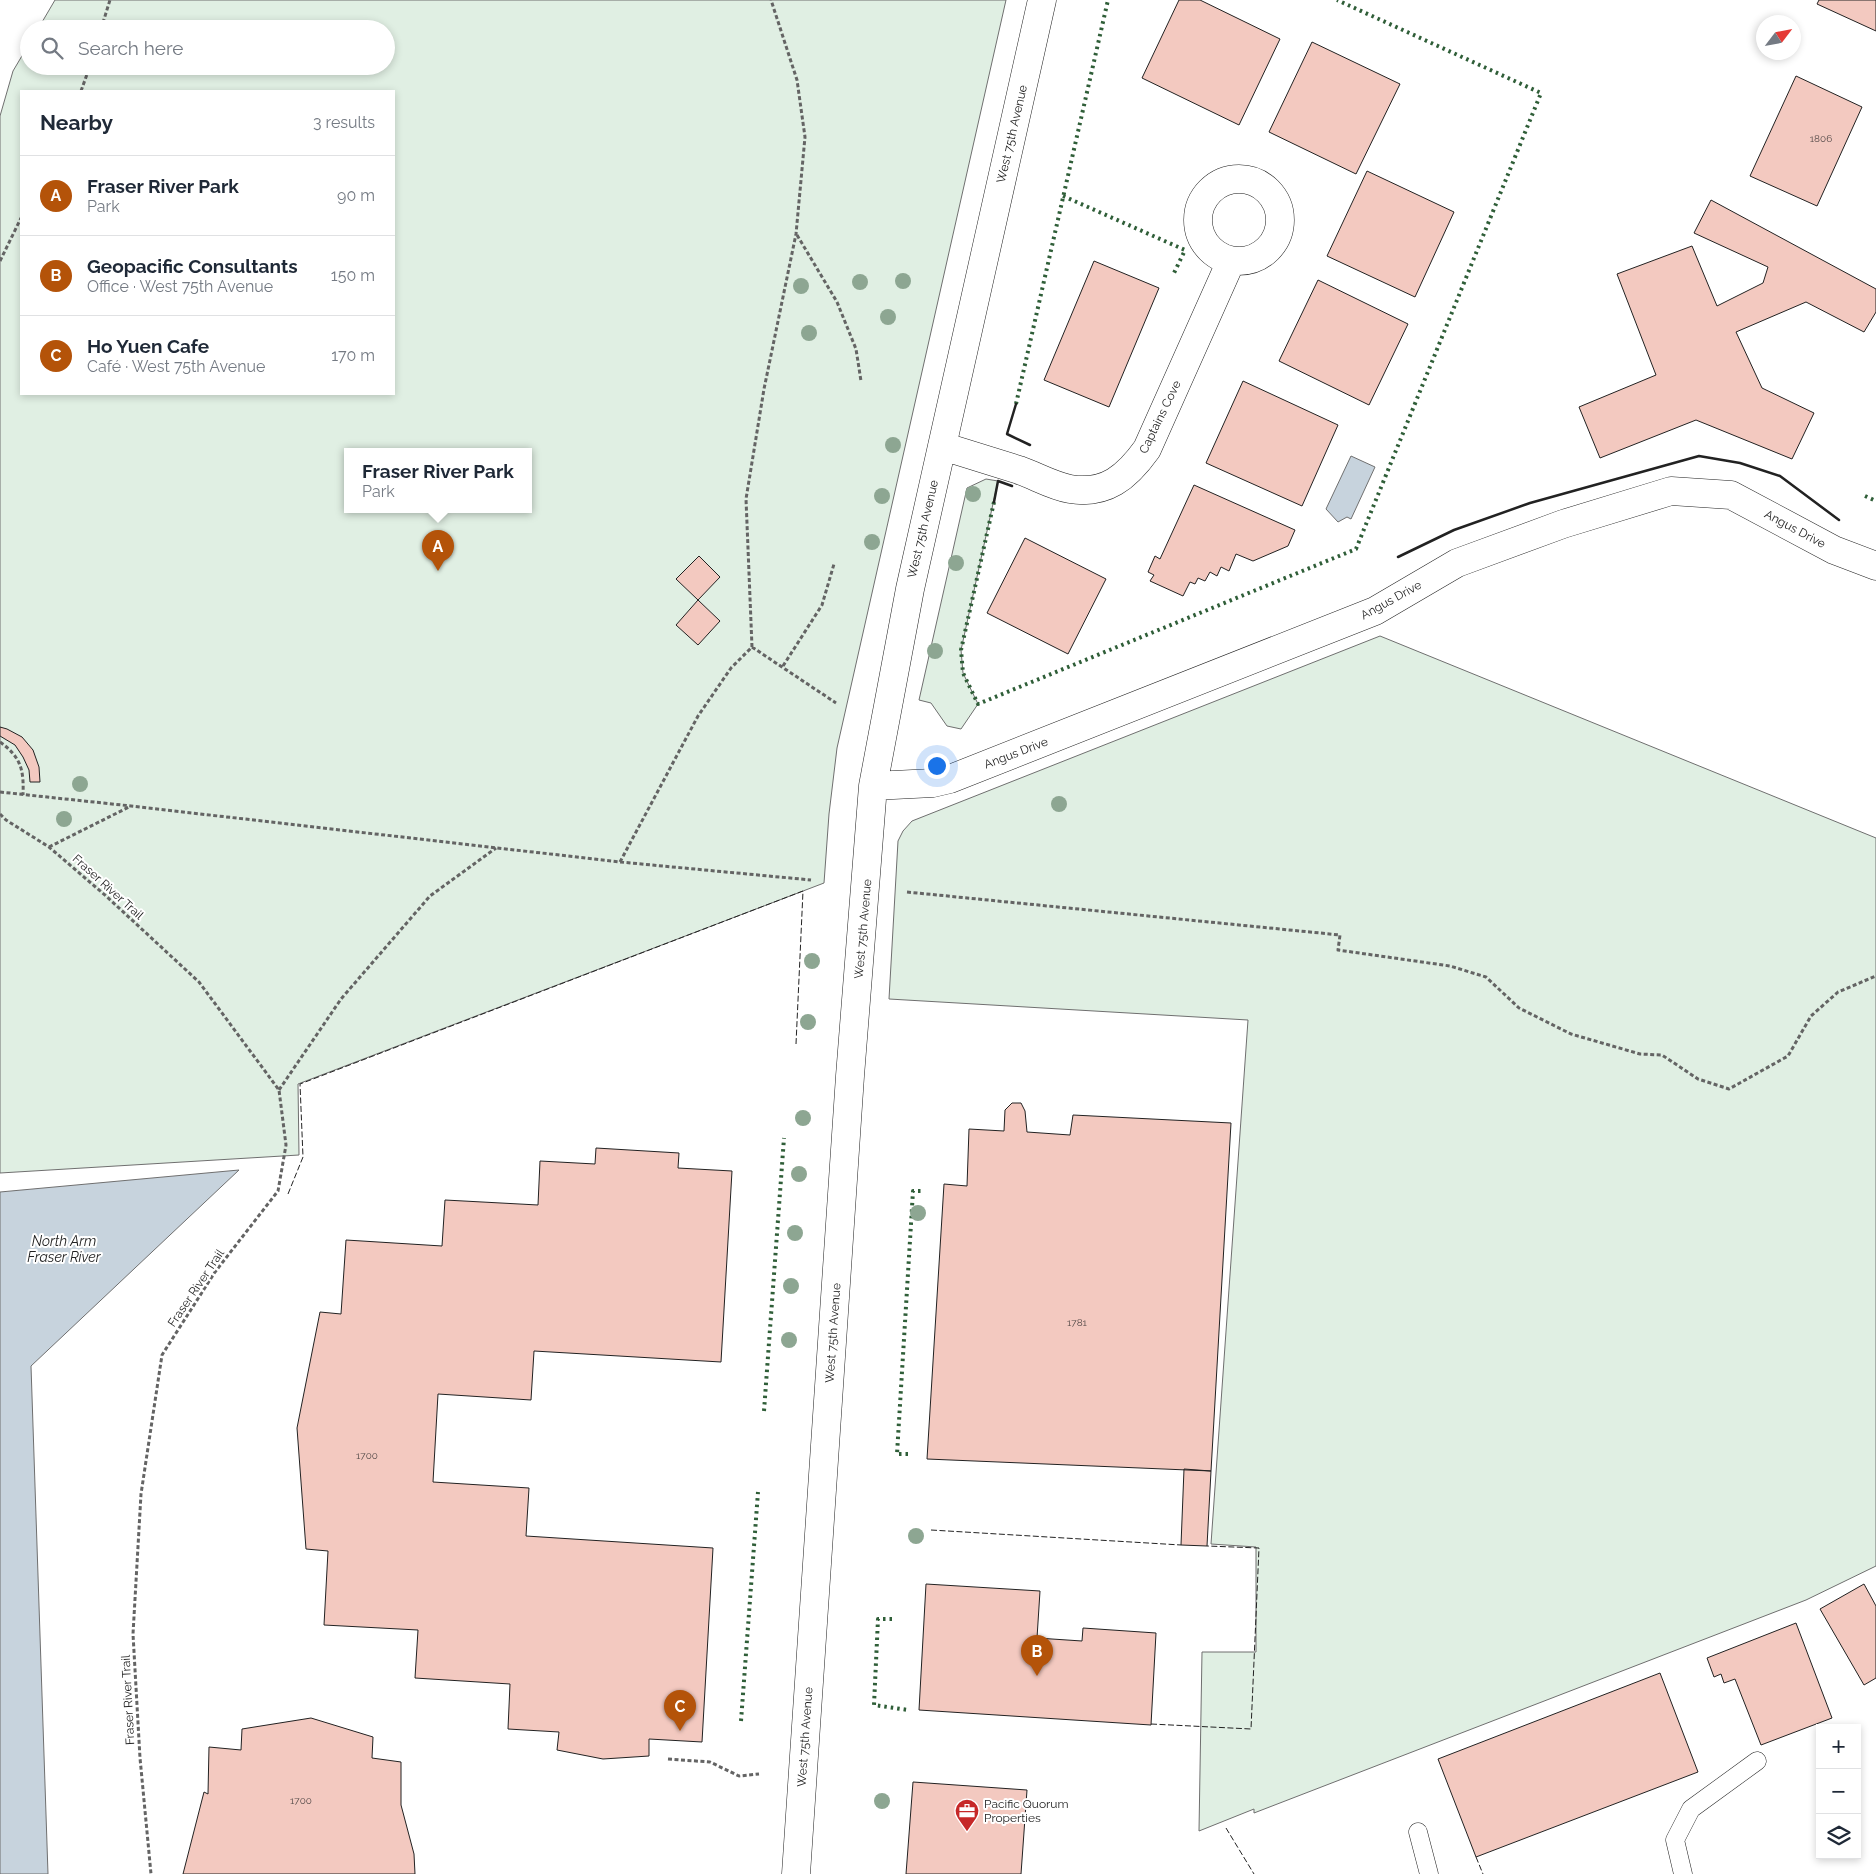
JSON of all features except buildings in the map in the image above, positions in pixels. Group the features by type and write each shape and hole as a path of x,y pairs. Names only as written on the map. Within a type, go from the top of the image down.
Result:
{"street":[{"name":"West 75th Avenue","path":"796,1874 850,1076 873,786 910,589 1042,0"},
{"name":"Captains Cove","path":"942,446 1019,470 1068,489 1088,490 1106,487 1122,478 1135,466 1147,449 1231,261"},
{"name":"Angus Drive","path":"873,786 933,783 950,779 1375,611 1457,563 1563,524 1671,491 1731,494 1834,550 1876,566"}],"lane":[{"path":"1682,1874 1675,1840 1691,1809 1757,1761"},
{"path":"1418,1832 1429,1874"}],"path":[{"path":"104,20 110,0"},
{"path":"620,862 698,716 730,668 752,647 746,499 764,389 796,234 805,137 797,80 771,0"},
{"path":"81,90 87,75"},
{"path":"0,261 20,220"},
{"path":"796,234 837,302 856,349 861,381"},
{"path":"783,666 822,605 834,564"},
{"path":"752,647 836,702"},
{"path":"0,742 10,750 18,761 23,773 23,795"},
{"path":"0,792 620,862 811,880"},
{"path":"49,847 131,806"},
{"name":"Fraser River Trail","path":"0,814 6,820 49,847 106,896 199,982 279,1090 286,1145 278,1192 214,1272 162,1355 141,1494 133,1634 140,1758 151,1874"},
{"path":"279,1090 341,999 430,896 496,847"},
{"path":"907,892 1340,935 1338,950 1450,966 1486,977 1519,1008 1571,1034 1640,1054 1662,1055 1698,1079 1729,1089 1788,1056 1810,1016 1838,992 1876,976"},
{"path":"668,1759 710,1762 739,1776 759,1774"}],"green space":[{"path":"55,0 1006,0 837,748 829,814 824,883 298,1084 299,1155 0,1173 0,116 13,71 20,59 20,75 395,75 395,20 43,20"},
{"path":"986,479 998,481 961,650 963,673 978,704 961,729 947,726 931,703 919,700 967,488"},
{"path":"1380,636 1876,838 1876,1566 1806,1600 1254,1813 1254,1809 1199,1831 1202,1652 1256,1652 1256,1547 1211,1544 1248,1020 889,999 898,841 903,831 912,821"}],"water":[{"path":"1351,456 1375,467 1351,519 1347,517 1338,522 1326,509"},
{"name":"North Arm Fraser River","path":"239,1170 31,1366 48,1874 0,1874 0,1192"}],"hedge":[{"path":"1016,404 1108,0"},
{"path":"994,502 961,650 963,673 978,704 1356,549 1541,93 1337,0"},
{"path":"1063,196 1185,250 1174,273"},
{"path":"1865,496 1876,501"},
{"path":"764,1411 784,1138"},
{"path":"908,1454 897,1454 913,1191 924,1191"},
{"path":"741,1721 758,1492"},
{"path":"892,1619 878,1619 874,1705 908,1710"}],"fence":[{"path":"288,1194 303,1157 300,1084 803,891 796,1044"},
{"path":"931,1530 1181,1545"},
{"path":"1151,1724 1251,1729 1259,1548 1207,1546"},
{"path":"1226,1828 1254,1874"},
{"path":"1476,1857 1483,1874"}],"wall":[{"path":"1016,404 1007,434 1030,445"},
{"path":"1398,557 1454,530 1530,503 1699,456 1740,463 1780,476 1839,520"},
{"path":"994,502 998,481 1012,486"}],"place":[{"name":"Fraser River Park","path":"438,571"},
{"name":"Geopacific Consultants","path":"1037,1676"},
{"name":"Ho Yuen Cafe","path":"680,1731"},
{"name":"Pacific Quorum Properties","path":"967,1832"}]}
